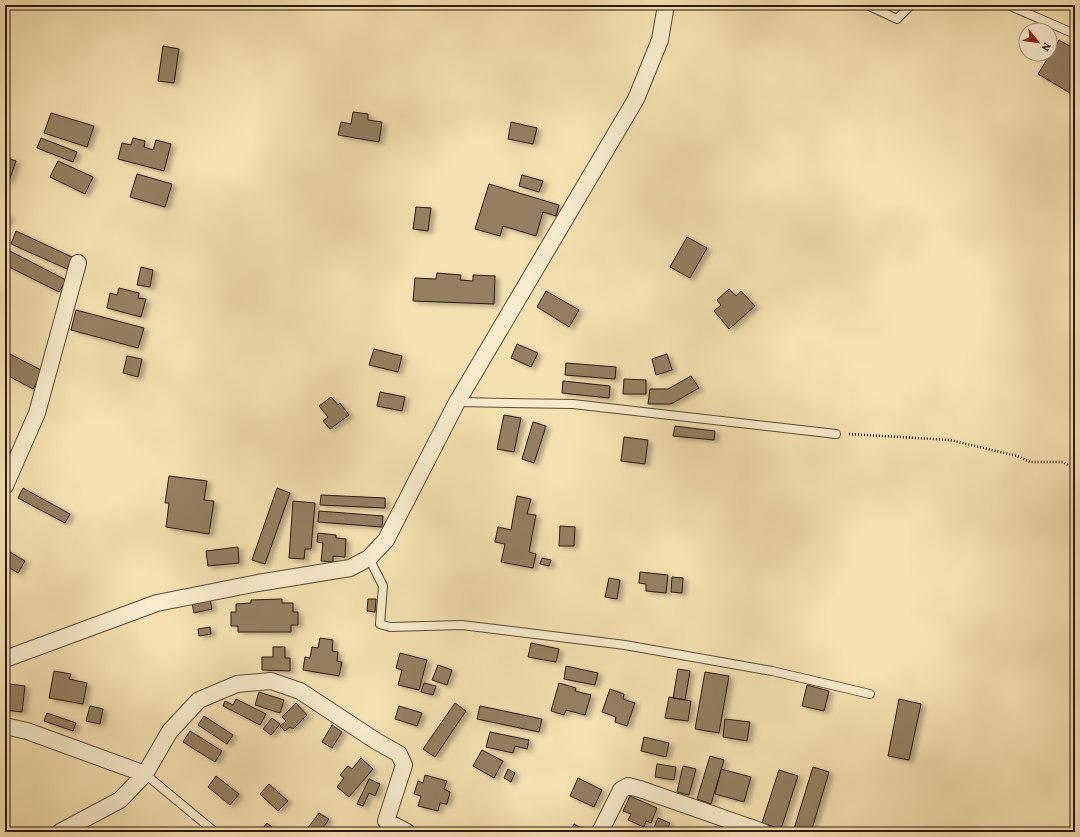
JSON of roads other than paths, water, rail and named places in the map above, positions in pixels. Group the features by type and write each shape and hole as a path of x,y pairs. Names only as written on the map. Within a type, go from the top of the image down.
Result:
{"street":[{"path":"5,659 157,603 258,583 350,568 369,558 386,540 457,402 636,99 660,40 666,5"},
{"path":"5,486 37,413 78,263"},
{"path":"60,832 120,800 145,774 170,730 199,700 237,684 271,681 300,691 376,741 399,754 404,765 386,821 407,832"},
{"path":"5,726 27,731 145,774"},
{"path":"600,832 621,790 628,786 763,832"}],"lane":[{"path":"867,5 897,19 912,5"},
{"path":"1008,5 1075,34"},
{"path":"457,402 572,404 836,434"},
{"path":"369,558 383,586 380,624 390,627 462,625 625,645 772,671 870,694"},
{"path":"145,774 215,832"}]}
